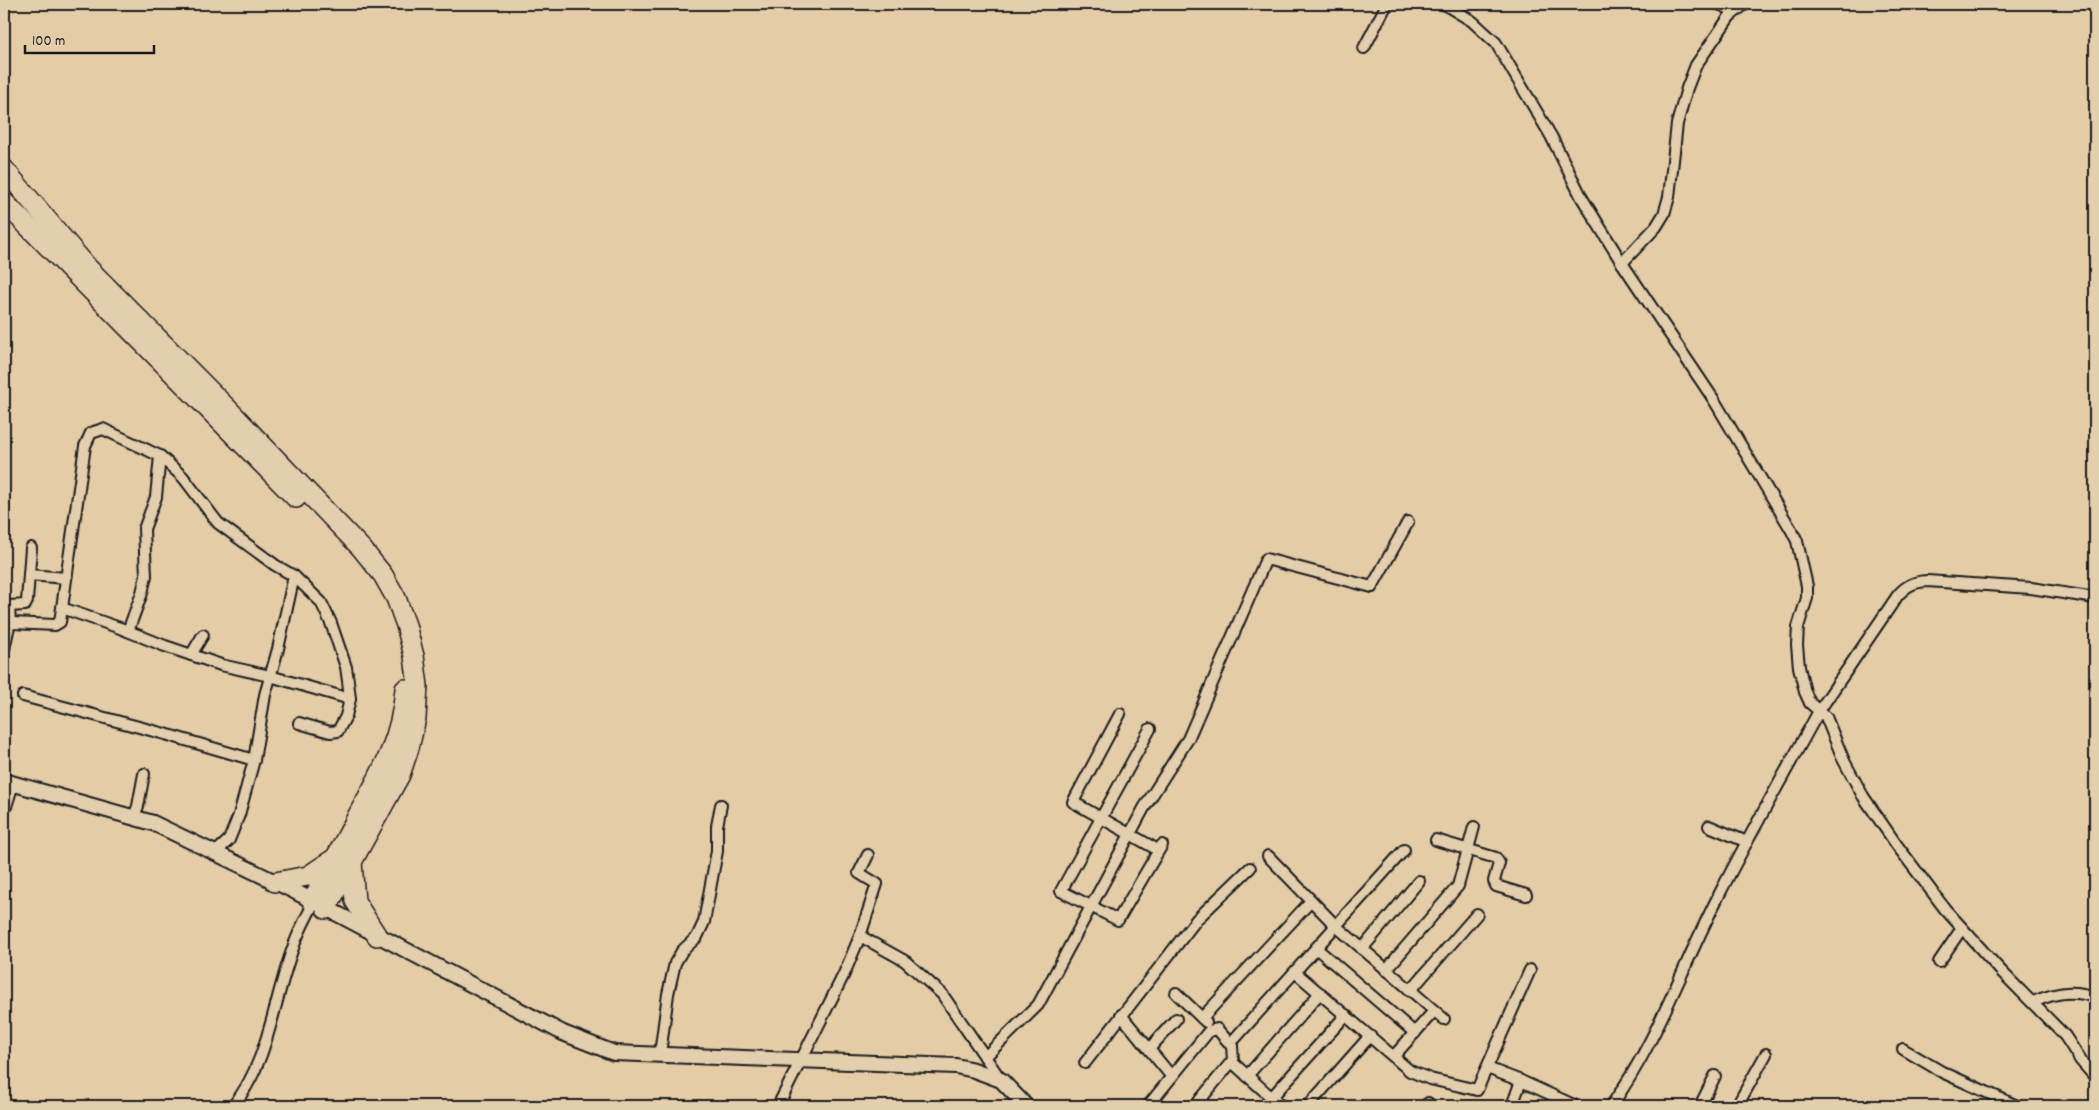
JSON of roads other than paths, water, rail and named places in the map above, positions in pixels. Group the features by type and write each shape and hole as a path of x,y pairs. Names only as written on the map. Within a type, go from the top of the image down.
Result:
{"highway":[{"path":"4,169 84,274"},
{"path":"4,184 84,274"},
{"path":"4,202 228,409 362,549 382,575 396,598 406,625 414,656 418,686 416,718 409,748 400,774 317,904"},
{"path":"4,213 84,274"},
{"path":"275,882 308,876 344,859"},
{"path":"344,859 355,901 377,936"}],"street":[{"path":"1364,48 1387,4"},
{"path":"1444,4 1472,21 1496,43 1551,136 1582,198 1622,263 1677,342 1714,400 1792,531 1797,542 1807,586 1807,598 1798,627 1797,645 1799,667 1805,692 1810,702 1826,717 1844,761 1863,796 1945,909 2000,970 2034,1002 2065,1036 2095,1077"},
{"path":"1718,4 1736,11"},
{"path":"1622,263 1656,227 1664,214 1669,197 1677,124 1687,88 1696,65 1730,16 1745,4"},
{"path":"10,624 17,622 56,625 60,622 85,446 91,433 99,429 107,430 160,456 183,477 218,523 275,565 294,576 314,594 326,611 346,667 350,699 346,716 338,731 330,732 299,723"},
{"path":"128,631 146,576 144,529 156,497 160,456"},
{"path":"985,1057 1038,1005 1130,834 1188,739 1266,559 1372,587 1408,522"},
{"path":"4,649 10,624 9,606 27,603 31,548"},
{"path":"30,575 66,578"},
{"path":"215,853 229,840 234,831 254,760 265,695 288,608 294,576"},
{"path":"1611,1106 1627,1084 1648,1046 1718,897 1819,711 1898,595 1906,587 1916,582 1927,581 2031,588 2095,598"},
{"path":"62,608 221,665 270,676 350,699"},
{"path":"191,655 203,635"},
{"path":"23,696 254,760"},
{"path":"1120,714 1073,802 1101,818 1130,834 1160,847 1118,920 1061,891 1101,818 1150,729"},
{"path":"134,817 144,774"},
{"path":"4,813 8,782 153,823 275,882 563,1033 614,1053 956,1066 974,1070 1001,1080"},
{"path":"660,1054 668,994 675,963 682,952 697,937 704,922 717,851 717,826 721,805"},
{"path":"1709,826 1747,842"},
{"path":"1386,970 1458,886 1474,827"},
{"path":"1436,840 1496,858 1499,863 1494,881 1497,887 1526,895"},
{"path":"1230,1044 1404,850"},
{"path":"778,1106 844,974 860,936 877,884 859,873 868,855"},
{"path":"1268,856 1336,926 1444,1020"},
{"path":"1085,1063 1121,1014 1197,919 1250,868"},
{"path":"1362,948 1419,881"},
{"path":"1202,1018 1311,902"},
{"path":"233,1106 251,1080 293,947 317,904"},
{"path":"1410,991 1477,914"},
{"path":"1939,962 1962,928"},
{"path":"860,936 905,961 942,994 1001,1080 1026,1106"},
{"path":"1316,948 1415,1033"},
{"path":"1295,972 1410,1071 1477,1090 1530,970"},
{"path":"2034,1002 2053,994 2070,991 2095,997"},
{"path":"1176,993 1213,1029 1219,1030 1233,1051 1232,1062 1195,1106"},
{"path":"1247,1076 1320,993"},
{"path":"1394,1056 1434,1011"},
{"path":"1121,1014 1172,1077"},
{"path":"1271,1098 1346,1015"},
{"path":"1150,1048 1176,1019"},
{"path":"1148,1106 1213,1029"},
{"path":"1308,1106 1370,1036"},
{"path":"1903,1049 1942,1072 2017,1106"},
{"path":"1738,1106 1766,1054"},
{"path":"1232,1062 1281,1106"},
{"path":"1487,1068 1576,1106"},
{"path":"1700,1106 1715,1076"},
{"path":"1512,1103 1521,1081"}]}
